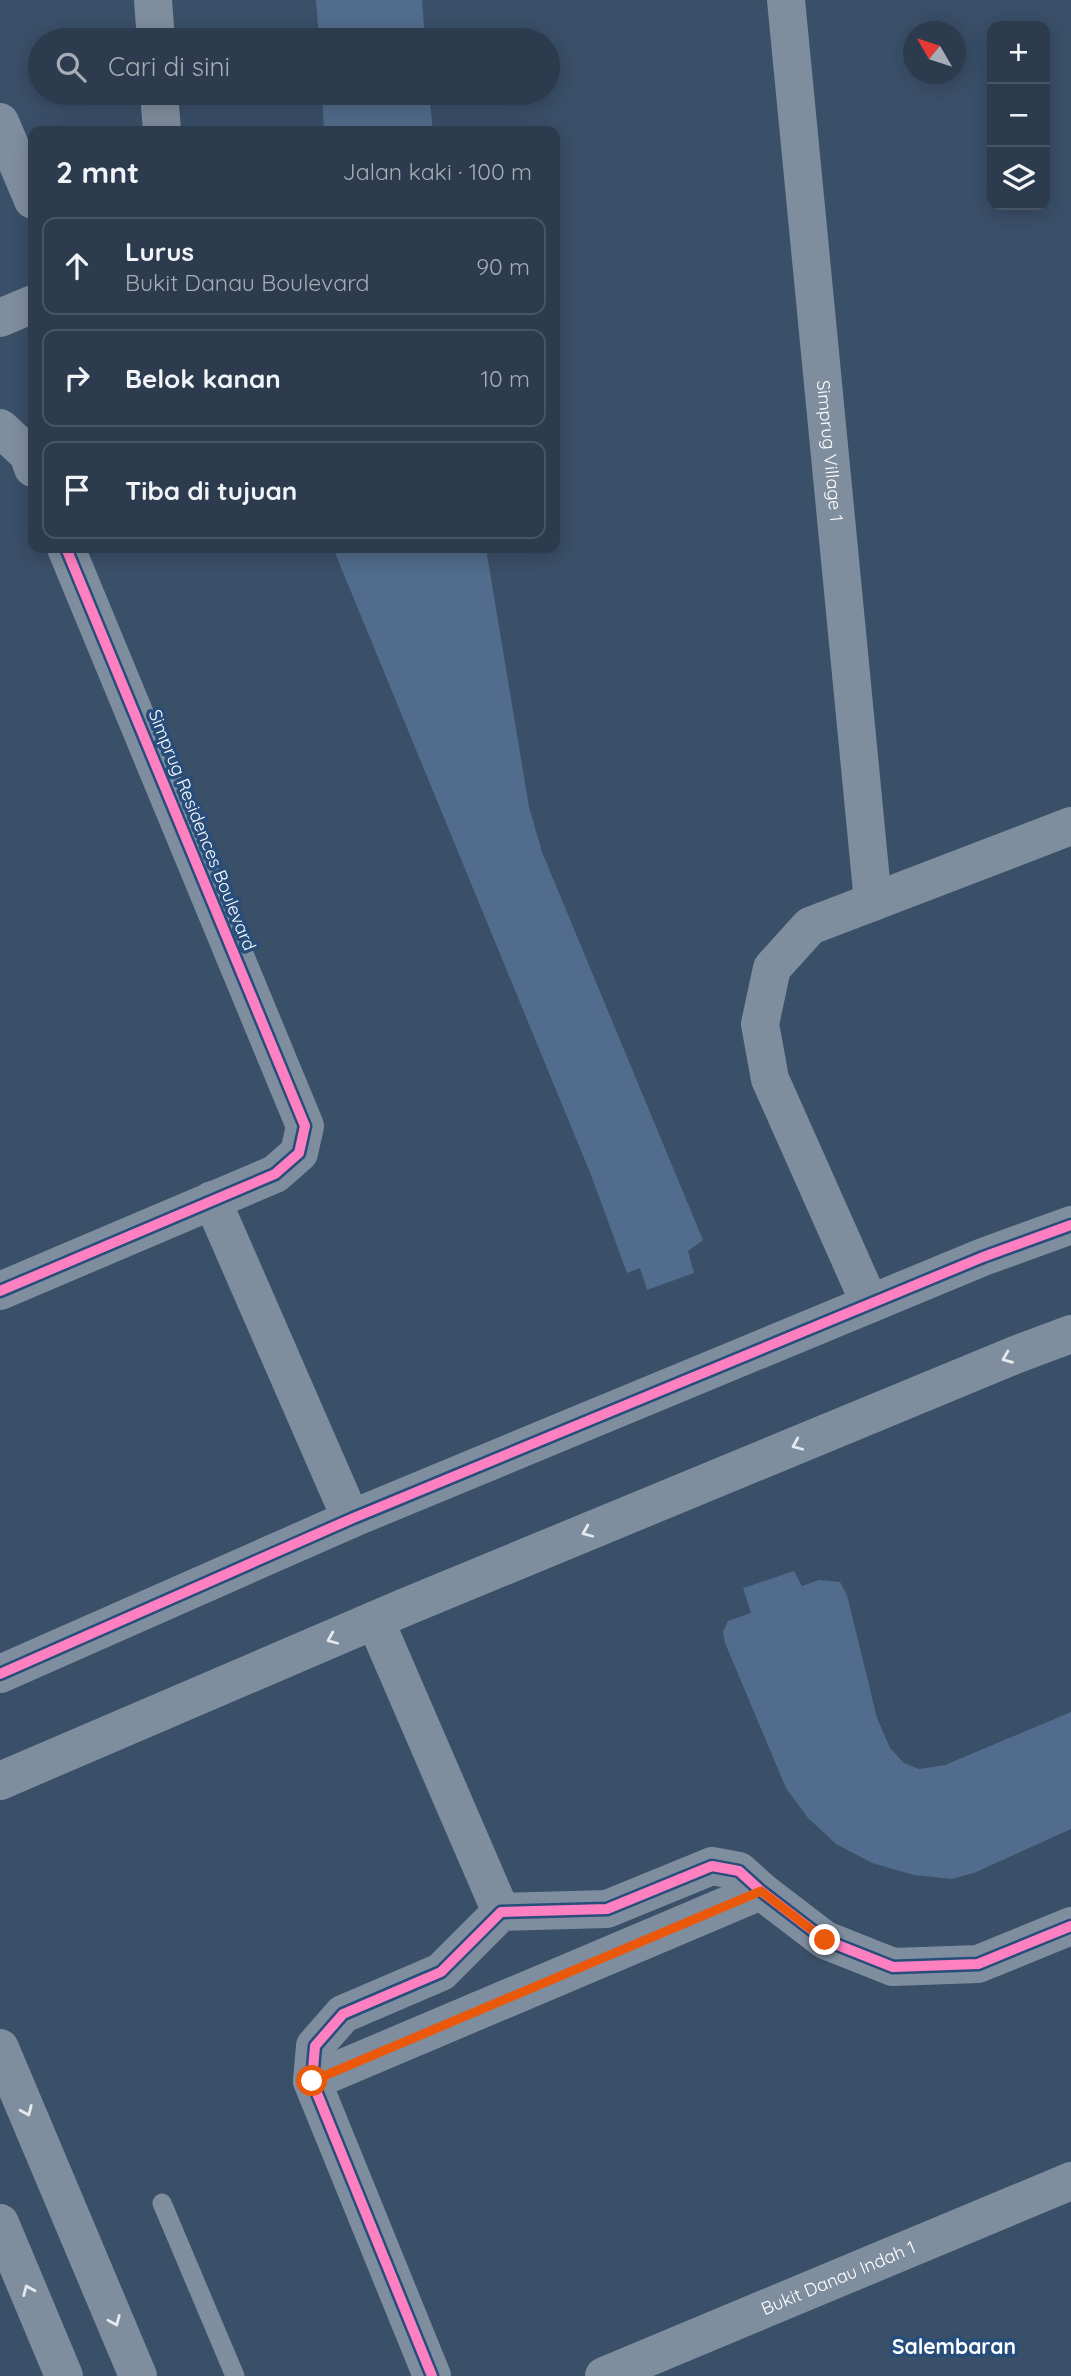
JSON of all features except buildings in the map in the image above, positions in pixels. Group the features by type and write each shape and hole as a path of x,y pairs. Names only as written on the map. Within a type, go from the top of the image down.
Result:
{"street":[{"path":"153,0 155,28"},
{"name":"Simprug Village 1","path":"786,0 873,902"},
{"path":"160,105 162,126"},
{"path":"0,122 28,188"},
{"path":"0,318 28,306"},
{"path":"0,428 28,459"},
{"name":"Simprug Residences Boulevard","path":"68,553 305,1126 299,1153 275,1174 212,1200"},
{"path":"870,1304 770,1079 760,1024 772,968 810,926 1071,826"},
{"path":"3,1280 212,1200 351,1519"},
{"path":"0,1674 351,1519 983,1257 1071,1224"},
{"path":"0,1781 375,1620 1071,1334"},
{"path":"375,1620 501,1912"},
{"path":"432,2376 312,2081 315,2046 343,2014 441,1972 501,1912 607,1909 712,1866 739,1871 825,1940 893,1967 978,1964 1071,1926"},
{"path":"312,2081 761,1891"},
{"path":"0,2048 138,2376"},
{"name":"Bukit Danau Indah 1","path":"604,2376 1071,2181"},
{"path":"0,2223 64,2376"}],"lane":[{"path":"162,2203 235,2376"}],"water":[{"path":"316,0 422,0 424,28 318,28"},
{"path":"323,105 430,105 432,126 324,126"},
{"path":"335,553 487,553 529,807 542,852 703,1240 688,1251 694,1273 647,1290 640,1268 627,1273 591,1175"},
{"path":"794,1571 802,1586 819,1580 840,1582 847,1595 877,1718 890,1748 904,1763 919,1769 945,1765 1071,1712 1071,1829 974,1873 951,1879 914,1875 872,1863 836,1844 808,1818 786,1788 725,1643 723,1632 728,1621 751,1613 743,1588"}],"cycle path":[{"path":"0,1291 275,1174 299,1153 305,1126 68,553"},
{"path":"0,1674 351,1519 983,1257 1071,1225"},
{"path":"432,2376 312,2081 315,2046 343,2014 441,1972 501,1912 607,1909 712,1866 739,1871 825,1940 893,1967 978,1964 1071,1926"}],"district":[{"name":"Salembaran","path":"954,2347"}],"route":[{"path":"312,2081 761,1891 825,1940"}]}
